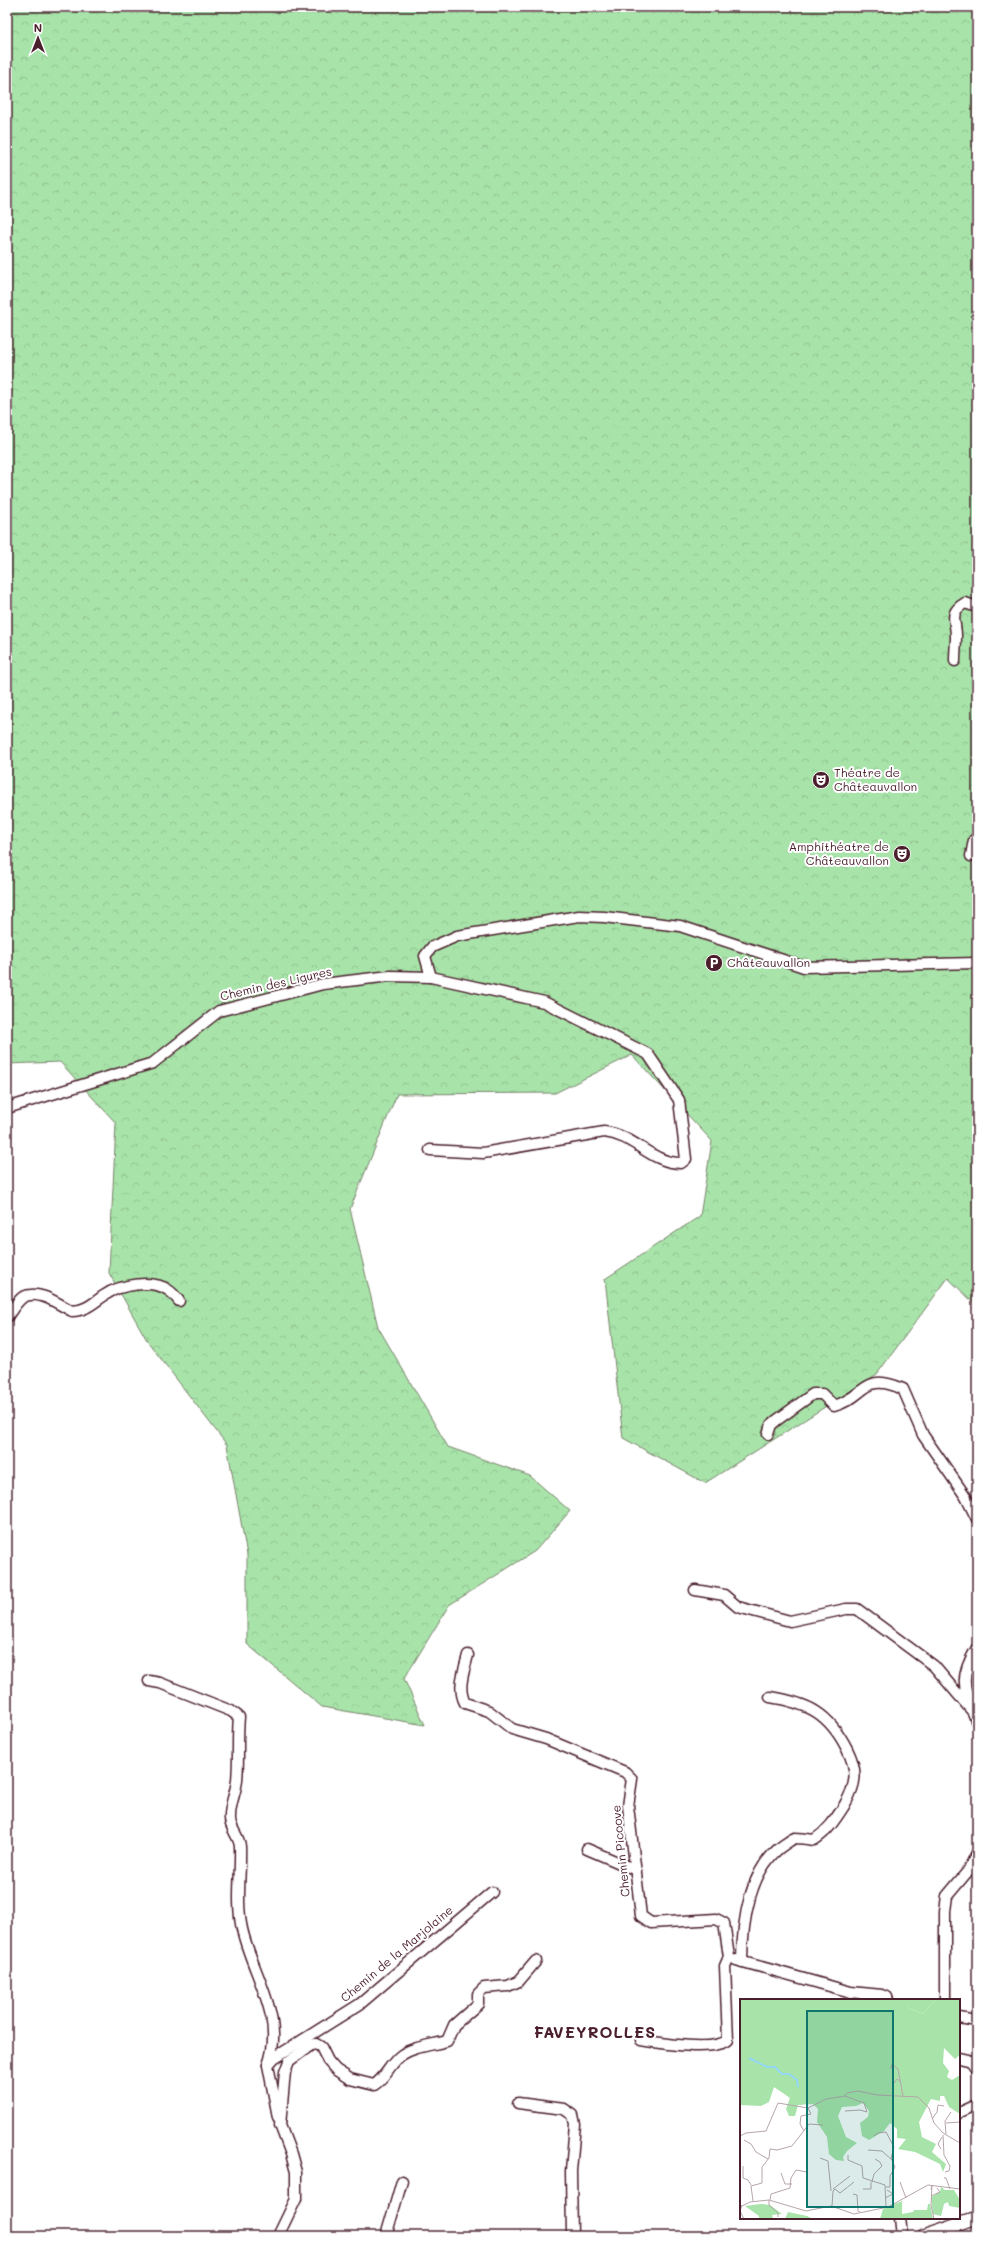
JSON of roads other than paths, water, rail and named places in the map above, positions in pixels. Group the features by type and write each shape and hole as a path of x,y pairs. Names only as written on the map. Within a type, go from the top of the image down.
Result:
{"main road":[{"path":"924,2236 977,2219"},
{"path":"944,2236 977,2219"}],"street":[{"path":"955,661 956,634 953,618 957,608 965,603 977,607"},
{"path":"971,856 974,840 977,838"},
{"path":"431,977 426,956 432,948 456,936 579,916 604,917 680,926 804,967 977,964"},
{"name":"Chemin des Ligures","path":"7,1108 152,1063 219,1011 323,984 390,976 431,977 544,1002 648,1054 679,1100 686,1159 681,1163 660,1160 626,1137 617,1133 604,1132 483,1153 430,1150"},
{"path":"7,1317 22,1298 33,1294 41,1295 72,1311 88,1307 114,1289 131,1285 150,1284 167,1289 179,1301"},
{"path":"768,1434 771,1425 813,1394 822,1394 834,1406 843,1404 873,1382 887,1382 903,1389 923,1435 966,1497 977,1519"},
{"path":"695,1590 724,1594 738,1607 790,1622 846,1609 857,1609 934,1666 973,1712"},
{"path":"977,1648 966,1665 964,1687 977,1723"},
{"name":"Chemin Picoove","path":"468,1655 462,1680 462,1697 465,1703 490,1711 512,1729 546,1739 625,1772 632,1779 628,1806 641,1916 651,1923 716,1919 724,1923 729,1957"},
{"path":"149,1680 230,1710 240,1717 237,1742 237,1782 230,1808 230,1821 240,1845 239,1905 242,1929 273,2021 274,2046 268,2065 280,2125 296,2172 296,2199 278,2236"},
{"path":"742,1962 744,1927 752,1891 759,1873 778,1848 794,1838 814,1840 830,1828 848,1799 854,1782 856,1767 834,1726 818,1712 789,1700 770,1697"},
{"path":"587,1849 636,1870"},
{"path":"945,1999 945,1911 947,1896 968,1871 977,1853"},
{"name":"Chemin de la Marjolaine","path":"268,2065 279,2054 360,2004 471,1908 492,1892"},
{"path":"641,2040 683,2046 719,2044 728,2040 725,1966 729,1957 742,1962 851,1992 887,1998"},
{"path":"280,2125 284,2072 289,2061 311,2045 316,2044 321,2047 328,2061 336,2070 350,2079 374,2085 381,2080 398,2058 404,2053 447,2041 454,2025 478,2004 478,1994 484,1988 508,1986 519,1981 536,1961"},
{"path":"960,2018 977,2021"},
{"path":"960,2058 972,2061 977,2068"},
{"path":"518,2103 564,2109 573,2115 575,2124 571,2171 572,2236"},
{"path":"960,2113 977,2105"},
{"path":"386,2236 402,2181"},
{"path":"900,2219 902,2236"}],"place":[{"name":"Théatre de Châteauvallon","path":"821,780"},
{"name":"Amphithéatre de Châteauvallon","path":"902,854"},
{"name":"Châteauvallon","path":"714,963"}],"district":[{"name":"FAVEYROLLES","path":"595,2032"}]}
